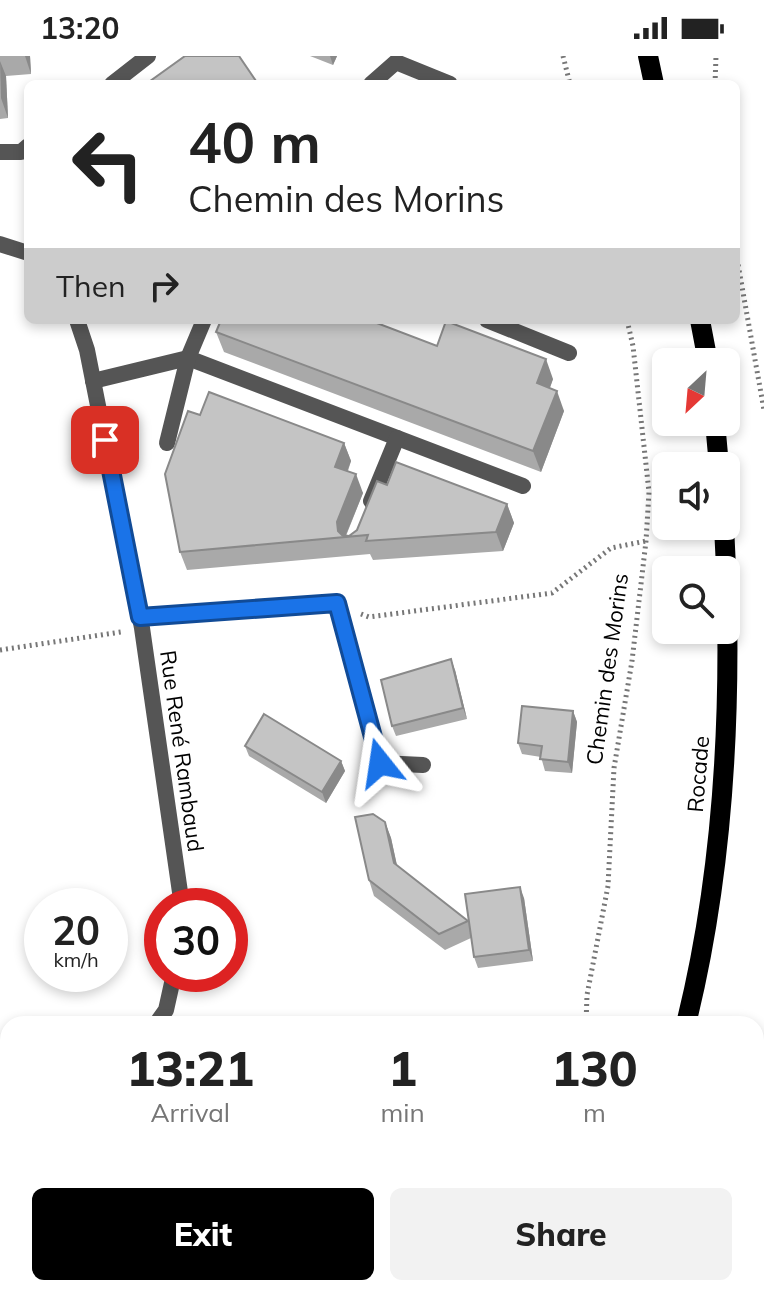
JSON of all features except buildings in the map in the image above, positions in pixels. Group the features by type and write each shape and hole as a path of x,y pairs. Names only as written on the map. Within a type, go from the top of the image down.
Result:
{"main road":[{"path":"648,56 653,80"},
{"path":"701,324 705,348"},
{"name":"Rocade","path":"688,1016 696,984 716,850 725,736 729,612 725,540"}],"street":[{"path":"117,80 148,56"},
{"path":"376,80 396,62 440,80"},
{"path":"0,152 24,149"},
{"path":"0,244 24,250"},
{"name":"Rue René Rambaud","path":"78,324 87,350 141,623 179,888"},
{"path":"167,443 188,358 202,324"},
{"path":"497,324 569,353"},
{"path":"93,381 188,358 523,486"},
{"path":"365,517 397,438"},
{"path":"141,623 337,603 380,763 423,765"},
{"path":"162,1016 170,992"}],"path":[{"path":"563,56 569,80"},
{"path":"715,80 716,56"},
{"path":"740,275 764,410"},
{"name":"Chemin des Morins","path":"586,1016 587,995 608,886 614,768 632,661 649,492 628,324"},
{"path":"337,603 369,617 552,593 611,548 646,541"},
{"path":"0,650 141,623"}],"route":[{"path":"105,440 140,617 337,603 380,763"}]}
